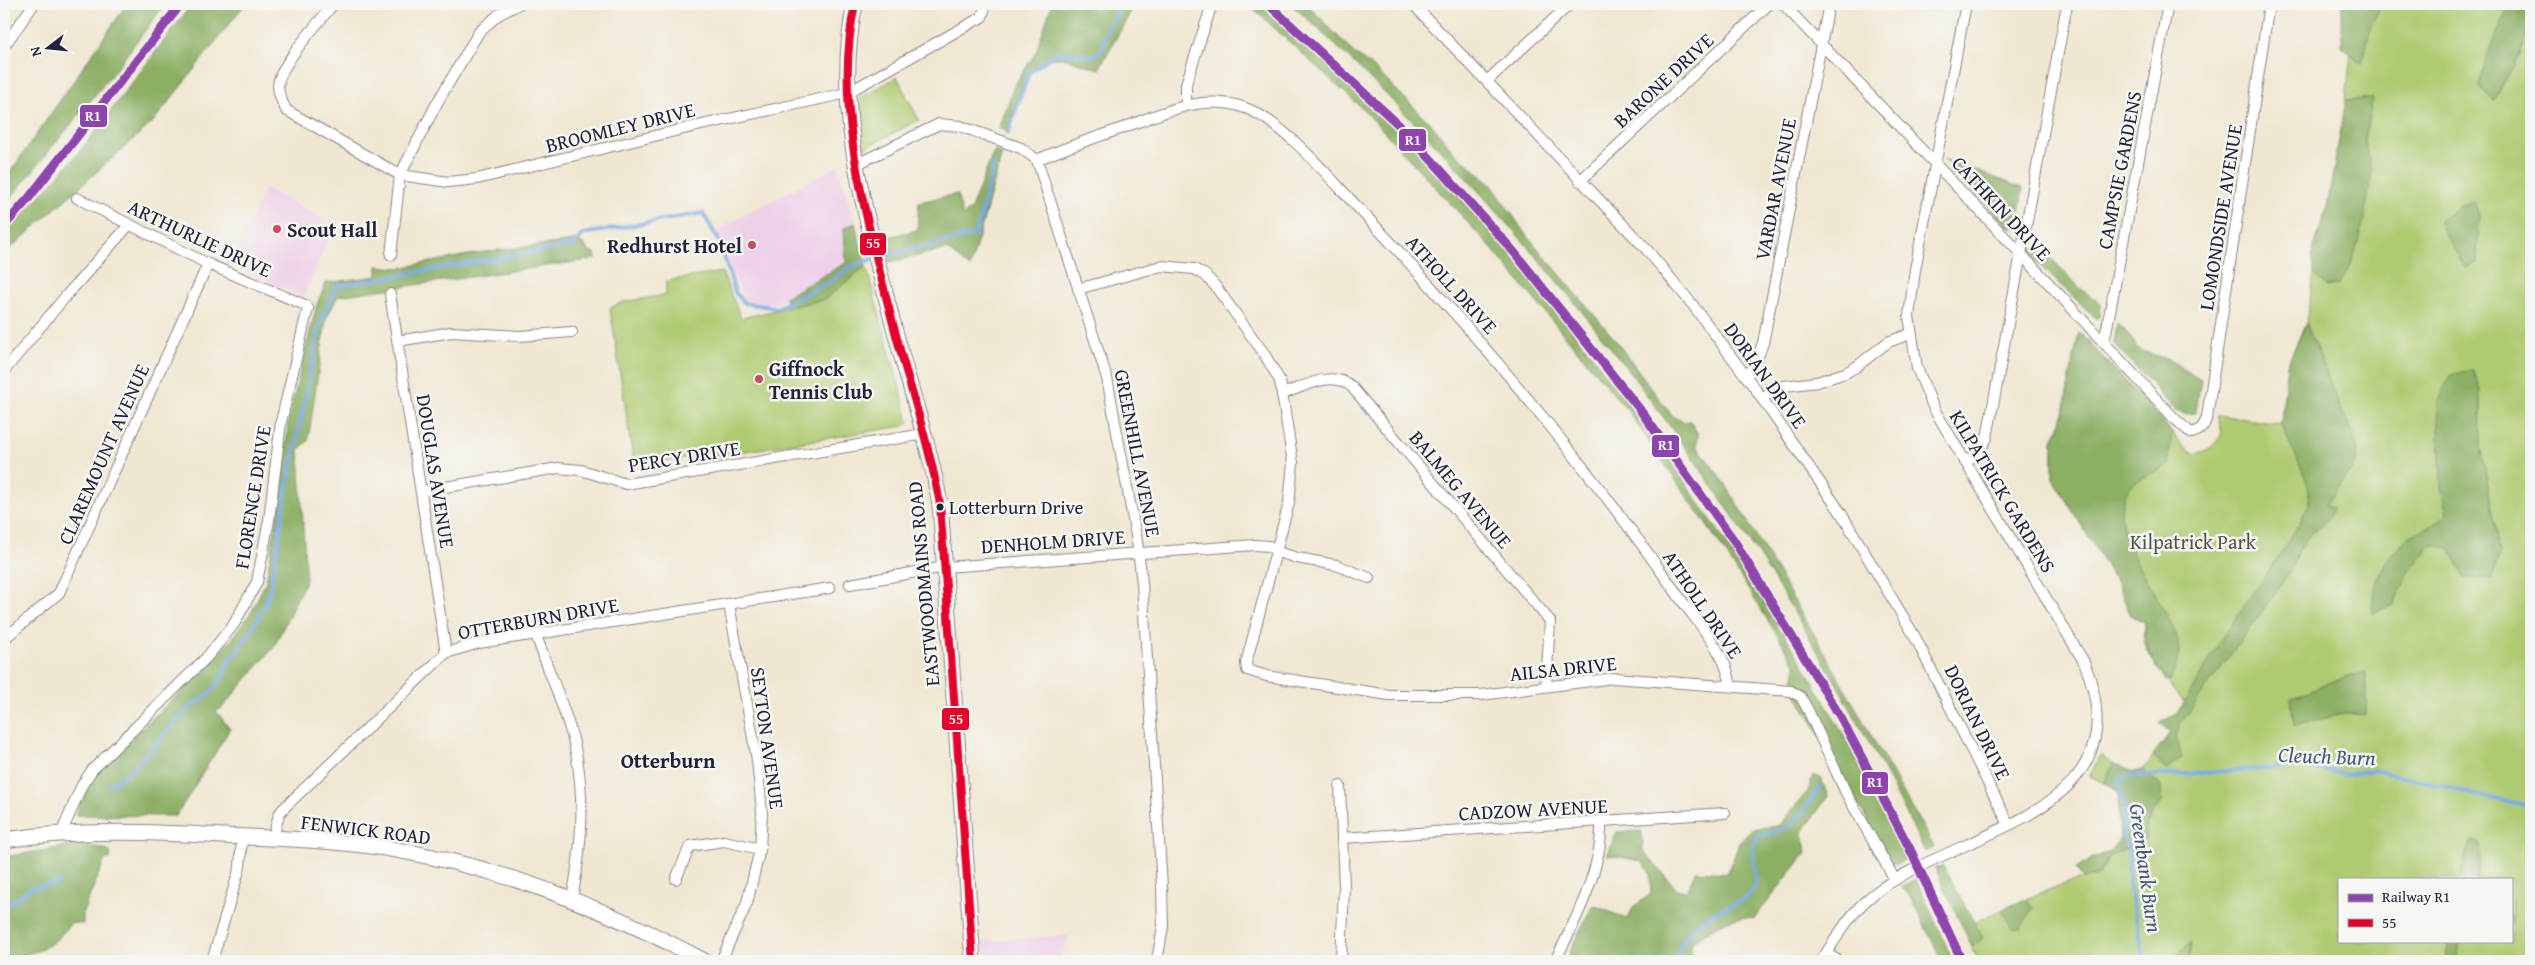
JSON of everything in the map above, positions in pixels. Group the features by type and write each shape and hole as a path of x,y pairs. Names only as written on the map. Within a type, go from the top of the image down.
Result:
{"main road":[{"name":"EASTWOODMAINS ROAD","path":"855,4 849,32 848,93 855,165 876,259 924,434 940,504 974,961"},
{"name":"FENWICK ROAD","path":"4,840 61,834 128,832 272,838 377,847 442,859 522,881 625,921 704,961"}],"street":[{"path":"4,46 34,4"},
{"path":"334,4 291,60 278,81 279,95 286,110 304,122 400,175"},
{"path":"391,255 400,175 437,103 479,32 498,16 519,4"},
{"name":"BROOMLEY DRIVE","path":"400,175 448,182 476,179 679,130 848,93 982,17 986,4"},
{"path":"1186,106 1186,84 1212,4"},
{"name":"DORIAN DRIVE","path":"1413,4 1648,251 1692,304 1746,376 1841,513 1914,635 2009,824"},
{"path":"1487,81 1570,4"},
{"name":"BARONE DRIVE","path":"1580,181 1769,4"},
{"name":"CATHKIN DRIVE","path":"1783,4 1936,163 2184,429 2191,433 2197,432"},
{"name":"VARDAR AVENUE","path":"1746,376 1755,365 1763,343 1829,4"},
{"name":"KILPATRICK GARDENS","path":"1824,957 1855,910 1894,880 2009,824 2052,800 2076,778 2085,766 2096,734 2096,697 2084,662 1923,387 1916,368 1909,316 1915,270 1966,4"},
{"path":"1966,462 1977,456 1987,438 2067,4"},
{"name":"CAMPSIE GARDENS","path":"2104,343 2168,4"},
{"name":"LOMONDSIDE AVENUE","path":"2197,432 2204,426 2207,416 2269,4"},
{"name":"ATHOLL DRIVE","path":"1037,160 1186,106 1223,102 1248,109 1259,115 1290,139 1366,216 1469,328 1563,440 1656,564 1726,664 1730,686"},
{"path":"855,165 939,124 960,126 1021,148 1037,160"},
{"name":"GREENHILL AVENUE","path":"1037,160 1107,378 1139,552 1162,886 1163,927 1157,961"},
{"name":"ARTHURLIE DRIVE","path":"77,198 208,264 305,305 308,308"},
{"path":"4,371 65,297 130,225"},
{"name":"CLAREMOUNT AVENUE","path":"4,638 59,593 208,264"},
{"path":"1078,288 1161,266 1194,269 1205,275 1216,287 1264,352 1280,381 1293,462 1289,504 1278,552"},
{"name":"DOUGLAS AVENUE","path":"390,294 446,653"},
{"name":"FLORENCE DRIVE","path":"61,834 82,785 92,770 206,658 234,624 250,597 261,565 281,422 308,308"},
{"path":"398,341 451,332 520,336 572,332"},
{"path":"1762,399 1776,387 1817,382 1845,373 1856,367 1888,342 1910,334"},
{"name":"BALMEG AVENUE","path":"1282,394 1322,380 1334,378 1351,386 1550,621 1546,686"},
{"name":"PERCY DRIVE","path":"422,491 558,468 581,470 626,484 924,434"},
{"name":"DENHOLM DRIVE","path":"945,567 1255,545 1269,546 1278,552 1336,566 1369,578"},
{"name":"AILSA DRIVE","path":"1278,552 1246,663 1247,670 1250,672 1389,695 1480,694 1619,678 1791,691 1801,697 1846,793 1894,880"},
{"path":"850,584 945,567"},
{"name":"OTTERBURN DRIVE","path":"272,838 279,814 283,809 446,653 479,644 536,634 830,588"},
{"name":"SEYTON AVENUE","path":"722,961 747,903 760,849 762,812 757,760 729,604"},
{"path":"536,634 574,743 582,795 581,851 572,899"},
{"path":"1340,786 1344,905 1341,961"},
{"name":"CADZOW AVENUE","path":"1342,838 1602,823 1726,813"},
{"path":"1555,961 1588,885 1602,834 1602,823"},
{"path":"212,961 240,867 242,837"},
{"path":"676,879 690,846 724,841 760,849"},
{"path":"1824,957 1839,961"}],"shaded area":[{"path":"838,166 855,223 844,228 846,263 773,304 746,302 715,235 727,224"},
{"path":"265,188 323,218 329,238 303,297 231,265"},
{"path":"1069,935 1058,961 985,961 984,941"}],"green space":[{"path":"127,4 165,4 109,78 4,206 4,181"},
{"path":"192,4 245,4 153,122 4,254 4,236 78,154"},
{"path":"1052,4 1135,4 1099,69 1062,58 1045,60 1036,66 1023,85 1007,131 999,129 1014,86 1036,52"},
{"path":"1248,4 1260,4 1382,113 1451,186 1517,262 1581,341 1693,494 1771,612 1842,733 1908,858 1897,864 1891,862 1792,687 1796,665 1719,543 1628,411 1492,249 1366,112"},
{"path":"1291,4 1307,4 1354,53 1376,70 1434,127 1452,150 1492,185 1524,232 1613,337 1673,417 1684,422 1690,421 1698,434 1697,446 1726,485 1821,646 1934,847 1925,852 1864,734 1798,618 1726,506 1649,398 1567,293 1479,192 1387,96"},
{"path":"2342,4 2382,4 2371,25 2362,63 2342,47"},
{"name":"Kilpatrick Park","path":"2356,4 2531,4 2531,961 1978,961 1972,947 1983,938 1973,923 2050,889 2098,876 2109,857 2124,838 2119,778 2143,770 2170,733 2186,703 2163,677 2152,659 2144,643 2144,622 2130,614 2119,586 2053,479 2053,441 2062,419 2079,332 2157,414 2184,448 2193,454 2210,448 2217,442 2222,433 2217,415 2281,424 2287,365 2306,323 2314,274 2340,216 2346,100"},
{"path":"2510,4 2531,4 2528,29 2519,54 2494,100 2479,87 2487,55"},
{"path":"897,77 919,120 864,148 860,98"},
{"path":"2373,98 2364,141 2372,172 2364,220 2352,263 2339,284 2327,287 2314,274 2311,257 2327,206 2346,100"},
{"path":"994,151 1002,154 970,268 947,249 890,262 884,238 917,230 919,202 957,194 963,216 971,209"},
{"path":"1944,159 2023,188 2018,218 2014,228 2009,228"},
{"path":"2474,202 2479,215 2477,263 2465,268 2443,230 2440,220 2458,207"},
{"path":"855,223 866,266 825,299 786,308 785,297 846,263 844,228"},
{"path":"573,241 581,242 591,253 595,253 596,259 338,296 326,319 308,441 299,449 306,580 274,647 222,708 216,711 230,729 176,816 75,815 86,786 100,767 188,685 232,639 252,611 266,581 278,512 289,416 317,304 326,283 377,276 377,266 399,268 484,252"},
{"path":"2029,246 2051,258 2080,288 2101,304 2100,317 2097,319 2037,263"},
{"name":"Giffnock Tennis Club","path":"866,266 909,422 904,426 733,453 634,464 610,308 623,302 666,295 666,281 722,272 741,318 825,299"},
{"path":"2117,323 2125,330 2139,350 2170,360 2201,380 2195,413 2185,414 2177,412 2114,344"},
{"path":"2306,323 2340,407 2353,432 2358,451 2355,463 2326,504 2333,508 2329,518 2312,533 2296,555 2292,568 2180,724 2176,737 2182,758 2166,771 2153,755 2170,733 2160,722 2175,715 2185,702 2224,635 2289,541 2309,505 2307,481 2281,424 2287,365"},
{"path":"2079,332 2172,433 2168,466 2134,483 2122,503 2122,522 2128,542 2172,625 2178,642 2178,657 2169,682 2150,654 2144,622 2130,614 2119,586 2053,479 2053,441 2062,419"},
{"path":"2472,370 2480,389 2481,446 2500,552 2492,579 2465,578 2450,548 2431,545 2410,571 2393,605 2372,613 2374,587 2389,558 2409,536 2431,526 2447,513 2441,488 2438,403 2450,375"},
{"path":"2366,672 2366,715 2345,713 2294,726 2291,698 2344,677"},
{"path":"2100,755 2114,764 2104,783 2090,776"},
{"path":"2114,764 2134,772 2143,770 2161,786 2161,802 2146,825 2147,839 2109,857 2098,876 2083,878 2076,869 2093,858 2110,852 2120,840 2118,791 2104,783"},
{"path":"1813,775 1821,778 1828,796 1803,832 1806,853 1754,919 1738,918 1730,920 1692,942 1690,961 1565,961 1593,905 1628,919 1633,907 1651,894 1650,873 1642,861 1607,855 1617,832 1642,831 1643,851 1677,889 1686,891 1696,871 1727,873 1744,837 1754,829 1778,826 1808,791"},
{"path":"2473,840 2481,844 2480,868 2477,878 2460,878 2466,853"},
{"path":"82,844 108,850 111,853 110,859 105,859 83,912 83,924 71,923 48,946 21,956 15,961 4,961 4,857"},
{"path":"1943,866 1983,938 1972,947 1935,868"},
{"path":"1916,879 1953,961 1942,961 1910,896 1901,887"},
{"path":"2026,899 2033,907 2021,928 2013,928 2002,910"},
{"path":"2191,942 2189,961 2171,961"},
{"path":"2448,942 2460,942 2457,961 2446,961"}],"waterway":[{"path":"1008,133 1029,73 1057,52 1092,56 1101,52 1107,30 1122,4"},
{"path":"881,257 976,234 994,164"},
{"path":"109,786 131,771 189,708 209,694 220,682 229,660 248,636 264,607 271,586 285,499 320,323 337,286 574,245 583,234 703,213 720,243 735,292 744,303 777,308 831,281 850,267 874,259"},
{"name":"Cleuch Burn","path":"2145,961 2129,884 2129,851 2124,839 2124,810 2119,778 2302,766 2347,775 2373,770 2531,806"},
{"path":"1675,961 1682,944 1692,930 1706,918 1741,901 1751,893 1756,880 1753,852 1755,841 1762,835 1790,826 1802,813 1820,787"},
{"path":"4,908 31,888 60,883"}],"rail line":[{"name":"R1","path":"4,226 28,199 181,4"},
{"name":"R1","path":"1268,4 1400,126 1438,167 1514,252 1638,407 1735,542 1841,718 1909,847 1962,961"}],"transit line":[{"name":"55","path":"855,4 848,56 849,109 855,162 879,268 928,448 940,504 973,961"}],"place":[{"name":"Scout Hall","path":"277,229"},
{"name":"Redhurst Hotel","path":"752,245"},
{"name":"Giffnock Tennis Club","path":"759,379"},
{"name":"Lotterburn Drive","path":"940,507"}],"district":[{"name":"Otterburn","path":"668,760"}],"water label":[{"name":"Greenbank Burn","path":"2146,868"}]}
